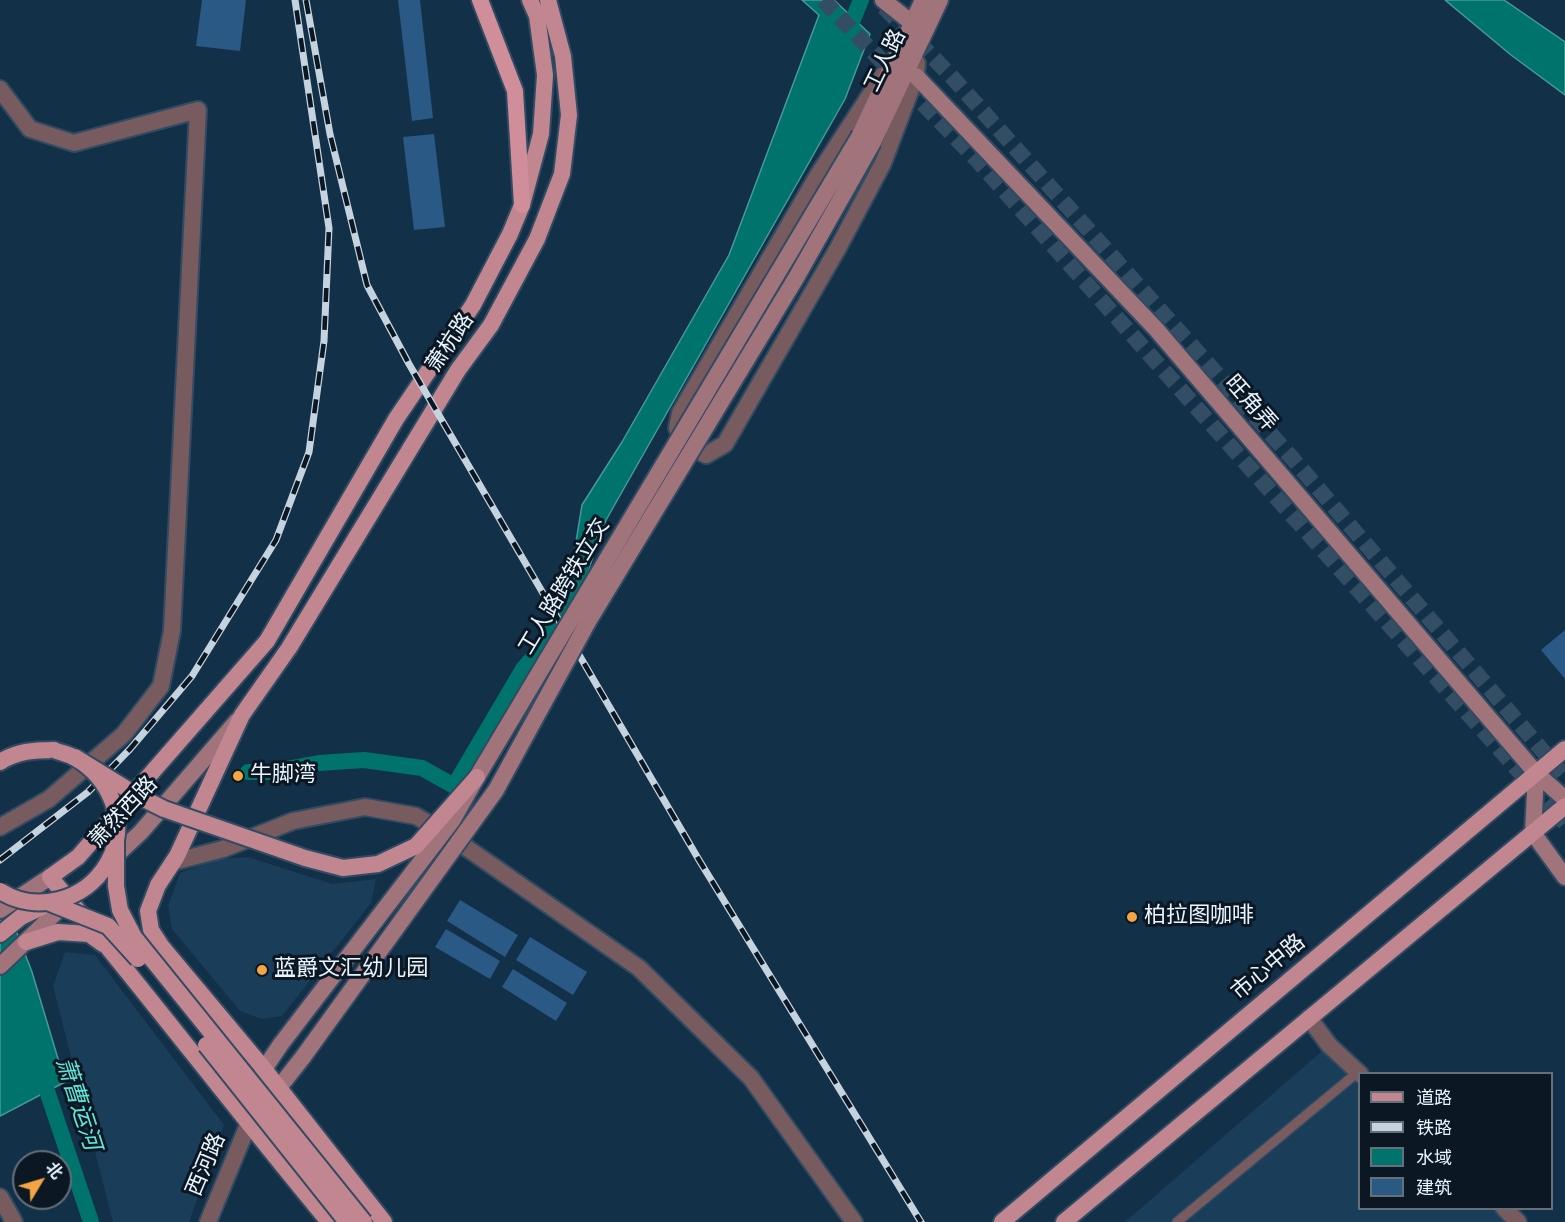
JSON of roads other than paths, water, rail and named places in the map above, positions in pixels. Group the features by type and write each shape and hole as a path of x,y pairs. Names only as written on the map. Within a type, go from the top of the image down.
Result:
{"highway":[{"path":"480,0 515,91 522,205"}],"main road":[{"name":"萧杭路","path":"246,666 267,641 396,419 473,305 510,234 522,205 541,134 544,75 537,16 530,0"},
{"name":"萧杭路","path":"269,679 458,370 491,325 537,239 562,174 569,116 563,56 548,0"},
{"path":"883,0 914,9"},
{"name":"工人路","path":"866,138 916,51 940,0"},
{"name":"工人路","path":"866,138 873,110 914,9"},
{"name":"旺角弄","path":"916,76 1156,329 1536,773 1565,799"},
{"name":"工人路跨铁立交","path":"264,1069 452,821 866,138"},
{"name":"工人路跨铁立交","path":"279,1090 496,790 589,620 796,278 866,138"},
{"name":"萧然西路","path":"0,910 78,857 246,666"},
{"name":"萧然西路","path":"0,966 141,832 242,715 269,679"},
{"path":"242,715 173,862 158,885 148,911 151,930 162,947 264,1069 384,1222"},
{"name":"市心中路","path":"1002,1222 1565,749"},
{"path":"3,757 32,750 54,750 75,757 138,796 164,808 305,858 343,868 378,864 416,846 477,777"},
{"path":"75,757 95,772 109,792 117,816 116,886 120,910 134,938 363,1222"},
{"path":"1536,773 1533,833 1565,877"},
{"path":"1064,1222 1565,806"},
{"path":"0,934 21,917 50,903 71,897 92,884 108,864 116,840"},
{"path":"50,877 113,951 248,1125 329,1222"},
{"path":"0,891 7,896 28,902 50,903 108,926 126,944 347,1222"},
{"path":"26,942 58,933 89,934 113,951"},
{"path":"248,1125 264,1069"},
{"path":"248,1125 279,1090"}],"street":[{"path":"898,52 818,175 680,413 677,428 691,447 706,455 725,444 838,248 883,163 916,76 916,51"},
{"path":"0,88 30,129 74,143 198,110 172,631 161,686 124,734 49,799 0,827"},
{"path":"173,862 223,849 293,821 366,807 416,816 454,839 639,968 751,1078 854,1222"},
{"path":"1309,1018 1329,1045 1358,1072"},
{"name":"西河路","path":"208,1222 248,1125"},
{"path":"0,1197 14,1222"},
{"path":"1504,1210 1518,1222"}],"lane":[{"path":"1177,1222 1358,1074"}],"water":[{"path":"802,0 834,0 870,34 845,99 606,520 582,588 569,584 582,505 622,442 729,255 819,15"},
{"path":"1445,0 1504,0 1565,42 1565,95 1511,55"},
{"path":"0,889 32,972 65,1082 0,1116"}],"waterway":[{"path":"845,39 861,0"},
{"path":"248,772 269,772 319,763 364,760 422,768 454,786 523,669 543,646 573,593 582,564"},
{"name":"萧曹运河","path":"40,1070 91,1222"}],"tunnel":[{"path":"823,0 977,160 1565,823"},
{"path":"884,7 952,77 1292,458 1565,777"}],"railway":[{"path":"0,860 88,792 130,749 192,676 276,540 309,452 324,341 329,228 295,0"},
{"path":"306,0 330,134 367,285 409,364 699,860 921,1222"}],"place":[{"name":"牛脚湾","path":"238,776"},
{"name":"柏拉图咖啡","path":"1132,917"},
{"name":"蓝爵文汇幼儿园","path":"262,970"}]}
